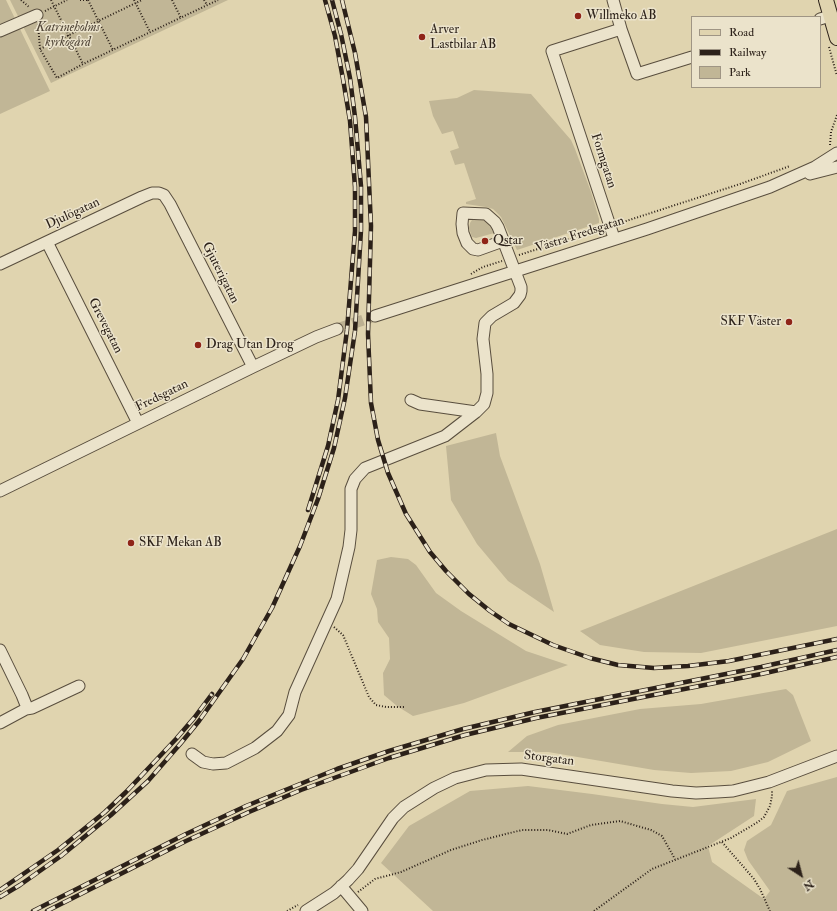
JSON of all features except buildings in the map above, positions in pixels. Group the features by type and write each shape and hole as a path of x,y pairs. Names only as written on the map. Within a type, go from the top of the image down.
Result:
{"main road":[{"path":"826,0 825,17 837,38"}],"street":[{"path":"612,0 637,74 691,57"},
{"path":"0,31 37,15"},
{"name":"Formgatan","path":"614,238 552,51 621,29"},
{"name":"Västra Fredsgatan","path":"375,316 770,188 815,167 833,150"},
{"name":"Västra Fredsgatan","path":"792,178 837,168"},
{"name":"Djulögatan","path":"0,264 142,197 152,193 160,194"},
{"name":"Gjuterigatan","path":"160,194 164,195 170,204 253,367"},
{"path":"192,754 203,762 213,764 226,763 255,748 277,731 289,715 295,692 337,599 346,564 351,530 351,489 355,479 365,468 445,436 484,404 487,393 487,374 482,339 483,328 487,320 514,304 520,295 521,287 503,241"},
{"name":"Grevegatan","path":"47,242 138,423"},
{"name":"Fredsgatan","path":"0,491 253,367 316,337 337,329"},
{"path":"411,400 420,404 476,412"},
{"path":"0,650 22,695 26,709"},
{"path":"0,722 78,686"},
{"name":"Storgatan","path":"303,908 334,893 342,886 358,869 381,834 393,818 404,807 434,788 455,778 472,773 486,770 521,769 696,793 733,791 769,782 837,756"},
{"path":"342,886 362,911"}],"path":[{"path":"21,0 37,15 40,49 58,78 83,64 218,0"},
{"path":"51,0 83,64"},
{"path":"37,15 67,0"},
{"path":"80,0 88,0 113,50"},
{"path":"134,0 150,32"},
{"path":"40,49 142,0"},
{"path":"172,0 181,18"},
{"path":"204,0 206,5"},
{"path":"833,150 831,132 837,115"},
{"path":"327,621 343,635 369,697 376,705 386,707 404,707"},
{"path":"594,911 646,873 675,859 722,842 747,829 764,817 768,812 772,801 772,790 769,782"},
{"path":"350,897 375,880 401,872 451,850 482,840 522,830 548,830 567,834 591,825 620,821 651,830 662,836 675,859"},
{"path":"722,842 754,879 770,911"},
{"path":"287,911 303,908"}],"green space":[{"path":"0,0 6,0 50,91 0,114"},
{"name":"Katrineholms kyrkogård","path":"10,0 228,0 51,83"},
{"path":"474,90 531,94 571,140 591,192 599,223 517,250 501,217 493,209 466,204 466,202 476,199 464,163 455,165 450,151 459,148 453,131 442,134 433,116 429,101 457,98"},
{"path":"479,217 485,218 498,232 476,238 472,237 469,228 470,223 472,220"},
{"path":"496,433 500,456 540,564 554,612 508,581 477,544 451,500 446,446"},
{"path":"837,529 837,626 701,653 644,652 600,645 580,631"},
{"path":"391,557 408,559 416,565 436,593 461,611 526,651 568,665 464,703 413,716 397,706 384,695 383,673 390,659 389,638 378,622 377,609 371,594 377,560"},
{"path":"786,689 793,695 811,741 768,762 731,771 691,773 654,770 548,752 508,752 527,736 558,725 640,709 701,704"},
{"path":"837,777 837,911 433,911 381,863 409,826 470,791 528,786 693,807 756,799 754,816 708,846 712,862 764,899 770,891 748,860 744,850 747,841 771,825 787,791"}],"tunnel":[{"path":"337,329 375,316"}],"railway":[{"path":"308,510 328,446 338,400 347,330 355,231 355,187 350,121 335,36 325,0"},
{"path":"0,897 61,856 111,815 148,781 199,721 243,659 272,608 300,546 318,499 334,448 345,398 355,331 361,230 361,186 355,117 350,78 332,0"},
{"path":"342,0 355,53 366,117 371,226 368,334 371,403 378,440 388,473 406,514 430,552 446,571 469,594 509,624 553,645 590,658 618,665 654,668 688,666 729,661 837,639"},
{"path":"33,911 186,834 246,806 337,769 389,751 463,729 535,712 761,667 837,650"},
{"path":"47,911 186,841 249,812 301,790 389,758 465,735 536,718 761,674 837,657"},
{"path":"0,890 58,850 105,812 176,739 212,694"}],"place":[{"name":"Willmeko AB","path":"578,16"},
{"name":"Arver Lastbilar AB","path":"422,37"},
{"name":"Qstar","path":"485,241"},
{"name":"SKF Väster","path":"789,322"},
{"name":"Drag Utan Drog","path":"198,345"},
{"name":"SKF Mekan AB","path":"131,543"}]}
